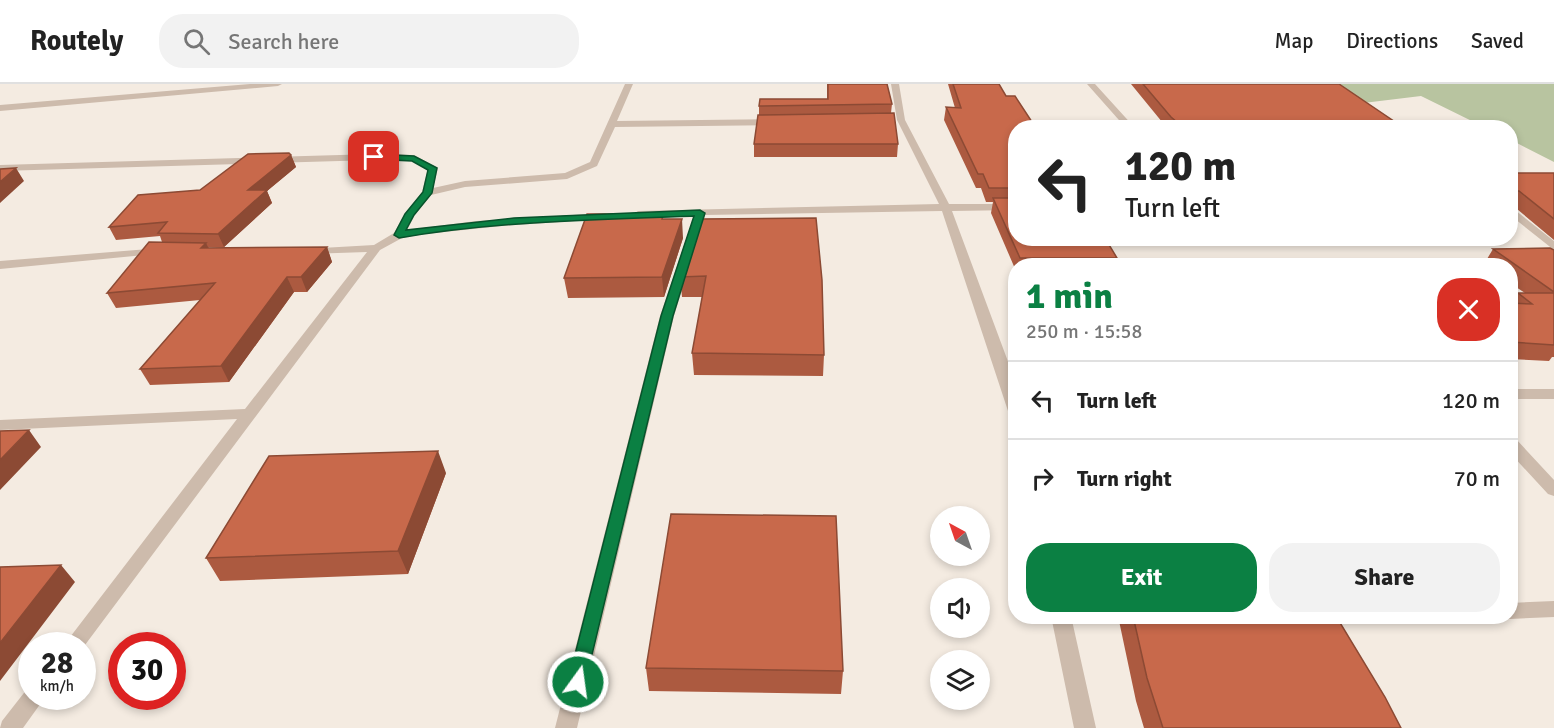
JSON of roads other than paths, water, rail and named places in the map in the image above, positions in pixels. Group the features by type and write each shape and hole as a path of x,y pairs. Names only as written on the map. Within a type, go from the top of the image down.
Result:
{"street":[{"path":"0,108 278,84"},
{"path":"428,193 465,184 567,176 594,164 629,84"},
{"path":"895,84 895,120 946,208 1008,378"},
{"path":"1091,84 1124,120"},
{"path":"613,124 785,121"},
{"path":"0,168 374,157 414,158 433,168 428,193 410,214 399,235"},
{"path":"84,632 376,248 399,235 502,222 626,214 1008,207"},
{"path":"567,728 667,316 700,213"},
{"path":"1518,216 1554,247"},
{"path":"299,251 376,248"},
{"path":"0,265 145,251 178,252"},
{"path":"1518,394 1554,394"},
{"path":"0,425 250,414"},
{"path":"1518,452 1554,490"},
{"path":"1518,611 1554,609"},
{"path":"1063,624 1085,728"},
{"path":"10,728 24,710"}]}
